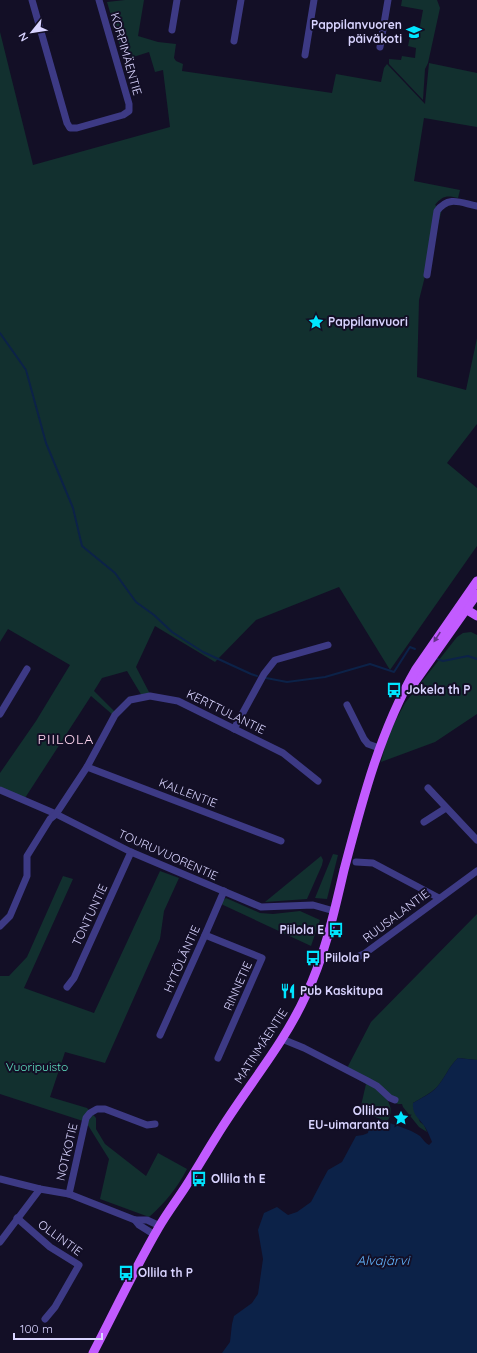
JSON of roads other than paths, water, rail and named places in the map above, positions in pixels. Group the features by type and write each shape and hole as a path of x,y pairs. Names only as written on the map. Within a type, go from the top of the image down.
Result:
{"main road":[{"name":"MATINMÄENTIE","path":"93,1353 160,1226 186,1187 217,1135 282,1039 306,995 323,955 354,830 379,748 399,703 429,663 463,608 473,599 477,581"},
{"path":"463,608 477,616"}],"street":[{"name":"KORPIMÄENTIE","path":"32,0 67,123 70,128 77,128 123,115 129,111 129,104 100,0"},
{"path":"172,30 177,0"},
{"path":"234,41 241,0"},
{"path":"305,54 314,0"},
{"path":"380,47 388,0"},
{"path":"427,275 437,211 442,204 451,201 477,206"},
{"path":"234,729 264,674 275,660 328,645"},
{"path":"0,714 27,669"},
{"name":"KERTTULANTIE","path":"0,926 10,916 27,876 27,856 50,819 56,814 87,766 115,715 130,700 150,696 178,701 283,753 318,781"},
{"path":"347,705 364,739 368,744 379,748"},
{"name":"KALLENTIE","path":"87,766 281,841"},
{"path":"428,788 477,840"},
{"name":"TOURUVUORENTIE","path":"0,790 56,814 131,852 261,907 313,905 334,911"},
{"path":"424,822 446,808"},
{"name":"TONTUNTIE","path":"67,987 74,978 131,852"},
{"path":"356,862 373,863 439,898"},
{"name":"RUUSALANTIE","path":"323,955 340,960 354,959 364,954 477,871"},
{"name":"HYTÖLÄNTIE","path":"160,1035 224,891"},
{"name":"RINNETIE","path":"205,935 262,958 218,1058"},
{"path":"282,1039 304,1048 366,1080 377,1086 390,1098 395,1100"},
{"name":"NOTKOTIE","path":"69,1194 86,1118 90,1113 97,1109 105,1109 147,1125 155,1124"},
{"path":"0,1179 40,1189 69,1194 135,1220 147,1220 160,1226"},
{"path":"0,1242 40,1189"},
{"name":"OLLINTIE","path":"17,1218 50,1247 79,1265 55,1307 45,1319"},
{"path":"135,1220 139,1225 155,1235"}],"water":[{"name":"Alvajärvi","path":"458,1058 477,1060 477,1353 222,1353 230,1342 234,1316 252,1303 258,1294 263,1259 258,1230 264,1213 277,1207 288,1215 297,1212 311,1202 328,1170 342,1162 356,1136 368,1133 369,1127 381,1120 416,1133 429,1145 432,1142 425,1127 416,1116 413,1103 435,1089"}],"waterway":[{"path":"0,333 26,370 46,443 73,508 82,546 115,573 136,602 154,615 172,632 203,652 257,676"},
{"path":"266,678 287,682 325,677 370,664 394,672 410,647 415,649"},
{"path":"437,659 443,661 468,656 477,659"}],"place":[{"name":"Pappilanvuoren päiväkoti","path":"414,32"},
{"name":"Pappilanvuori","path":"316,322"},
{"name":"Jokela th P","path":"394,690"},
{"name":"Piilola E","path":"336,930"},
{"name":"Piilola P","path":"313,958"},
{"name":"Pub Kaskitupa","path":"288,991"},
{"name":"Ollilan EU-uimaranta","path":"401,1118"},
{"name":"Ollila th E","path":"199,1179"},
{"name":"Ollila th P","path":"126,1273"}],"district":[{"name":"PIILOLA","path":"66,739"}],"park label":[{"name":"Vuoripuisto","path":"37,1067"}]}
